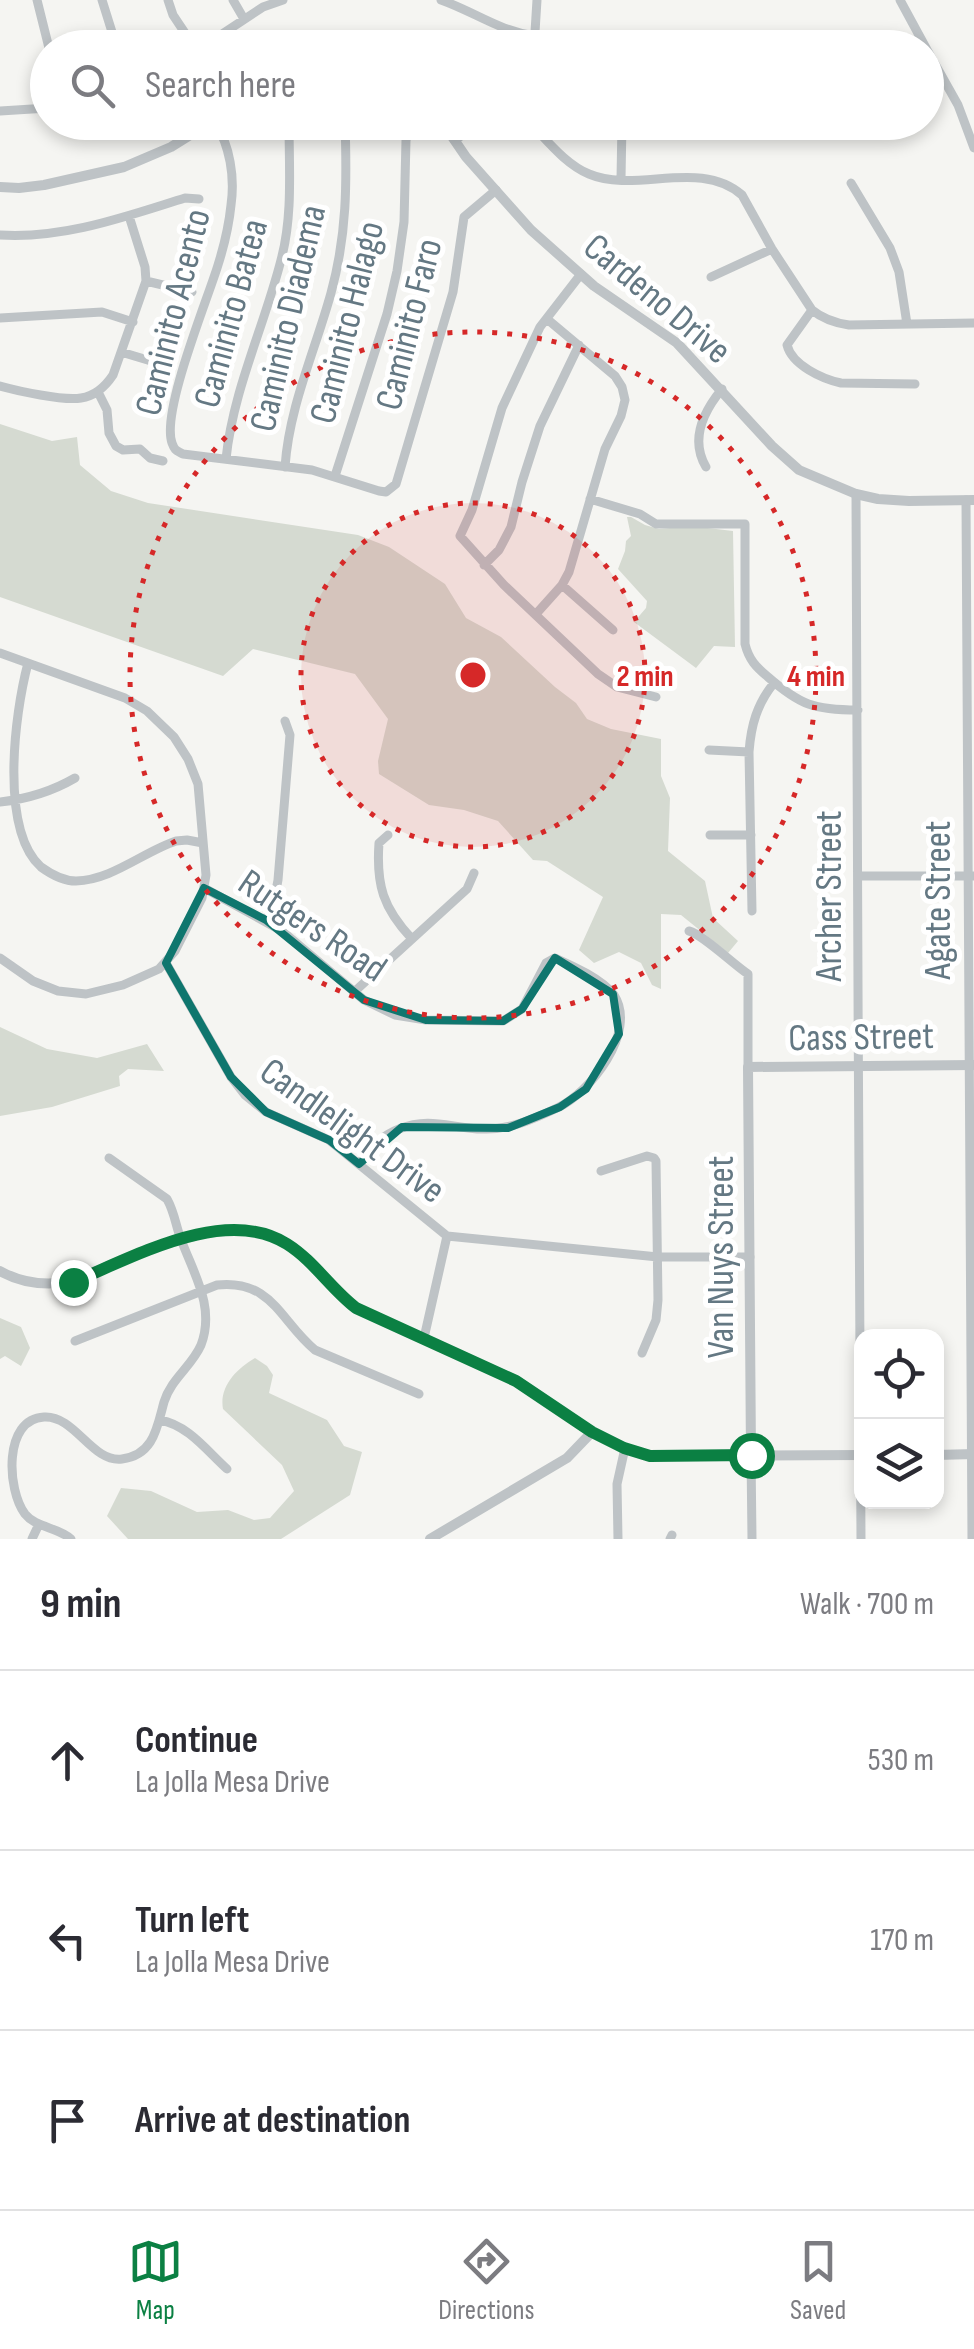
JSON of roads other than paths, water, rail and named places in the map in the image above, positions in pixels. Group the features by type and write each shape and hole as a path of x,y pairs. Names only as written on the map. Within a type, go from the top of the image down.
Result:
{"street":[{"path":"38,0 45,30"},
{"path":"102,0 111,30"},
{"path":"168,0 185,30"},
{"path":"233,0 244,19"},
{"path":"227,30 282,0"},
{"path":"535,30 536,0"},
{"path":"900,0 916,30"},
{"path":"448,1 504,30"},
{"path":"944,80 974,148"},
{"path":"0,111 30,109"},
{"path":"0,187 44,185 124,167 183,140"},
{"name":"Caminito Acento","path":"222,140 231,169 232,201 219,261 172,407 171,440 183,454 226,459"},
{"name":"Caminito Batea","path":"226,459 233,414 282,258 289,215 289,140"},
{"name":"Caminito Diadema","path":"285,467 291,424 343,240 345,140"},
{"name":"Caminito Halago","path":"335,476 398,270 404,222 406,140"},
{"name":"Cardeno Drive","path":"455,140 531,230 581,274 677,343 799,470 878,500 970,500"},
{"path":"548,140 592,175 622,179 704,177 742,194 812,310 835,323 974,324"},
{"path":"622,140 622,179"},
{"path":"851,183 899,272 908,324"},
{"name":"Caminito Faro","path":"335,476 386,492 396,484 453,292 464,217 496,190"},
{"path":"0,235 27,237 64,231 184,198 199,199"},
{"path":"0,386 79,399 98,392 113,375 146,280 129,216"},
{"path":"712,277 772,248"},
{"path":"581,274 540,328 502,408 472,510 460,536 504,586 572,651 617,687 656,697"},
{"path":"146,280 192,292"},
{"path":"812,310 786,346 798,362 841,384 915,384"},
{"path":"0,318 102,312 133,322"},
{"path":"536,614 569,572 605,449 622,416 625,400 615,376 547,319"},
{"path":"484,565 499,550 511,527 540,426 579,345"},
{"path":"120,352 161,364"},
{"path":"706,467 699,454 700,425 709,405 722,390"},
{"path":"98,392 116,446 123,450 140,449 150,458 163,461"},
{"path":"226,459 335,476"},
{"name":"Archer Street","path":"856,494 861,1419"},
{"path":"590,500 640,514 656,524 745,524 748,656 796,701 833,710 858,710"},
{"name":"Agate Street","path":"970,500 972,1539"},
{"path":"562,585 613,630"},
{"name":"Rutgers Road","path":"0,652 125,698 147,710 174,737 198,784 204,888 282,931 364,1000 395,1015 426,1020 502,1021 522,1010 546,963 555,958 582,970 613,994 622,1019 619,1034 586,1088 560,1107 508,1128 481,1130 432,1122 402,1127 387,1134 359,1164"},
{"path":"28,663 6,802 18,841 31,860 53,876 73,881 95,878 176,841 203,843"},
{"path":"752,911 751,725 774,683"},
{"path":"266,920 278,880 290,735 285,721"},
{"path":"708,750 750,752"},
{"path":"6,802 59,788 75,778"},
{"path":"388,834 378,843 383,898 412,939"},
{"path":"710,835 750,835"},
{"path":"354,992 468,889 474,872"},
{"path":"859,876 971,876"},
{"path":"0,958 32,982 58,991 86,994 123,985 166,963 204,888"},
{"name":"Van Nuys Street","path":"689,931 696,932 748,974 752,1539"},
{"name":"Candlelight Drive","path":"166,963 245,1095 266,1112 329,1140 447,1236 658,1256 750,1257"},
{"name":"Cass Street","path":"748,1067 971,1065"},
{"path":"601,1171 647,1156 654,1158 656,1320 642,1353"},
{"path":"71,1539 26,1516 13,1482 12,1456 21,1430 47,1416 57,1419 102,1455 120,1460 144,1452 154,1438 170,1387 202,1343 206,1318 203,1291 167,1199 109,1158"},
{"path":"0,1271 21,1281 62,1284 180,1239 247,1228 289,1245 356,1308 516,1381 592,1432 624,1448 650,1456 854,1455"},
{"path":"424,1338 447,1236"},
{"path":"75,1341 218,1285 235,1283 270,1300 314,1350 418,1394"},
{"path":"160,1420 184,1428 228,1469"},
{"path":"431,1539 566,1458 592,1432"},
{"path":"617,1539 616,1484 624,1448"},
{"path":"944,1455 973,1454"},
{"path":"0,1456 12,1456"},
{"name":"Archer Street","path":"861,1509 861,1539"},
{"path":"32,1539 40,1524"}]}
